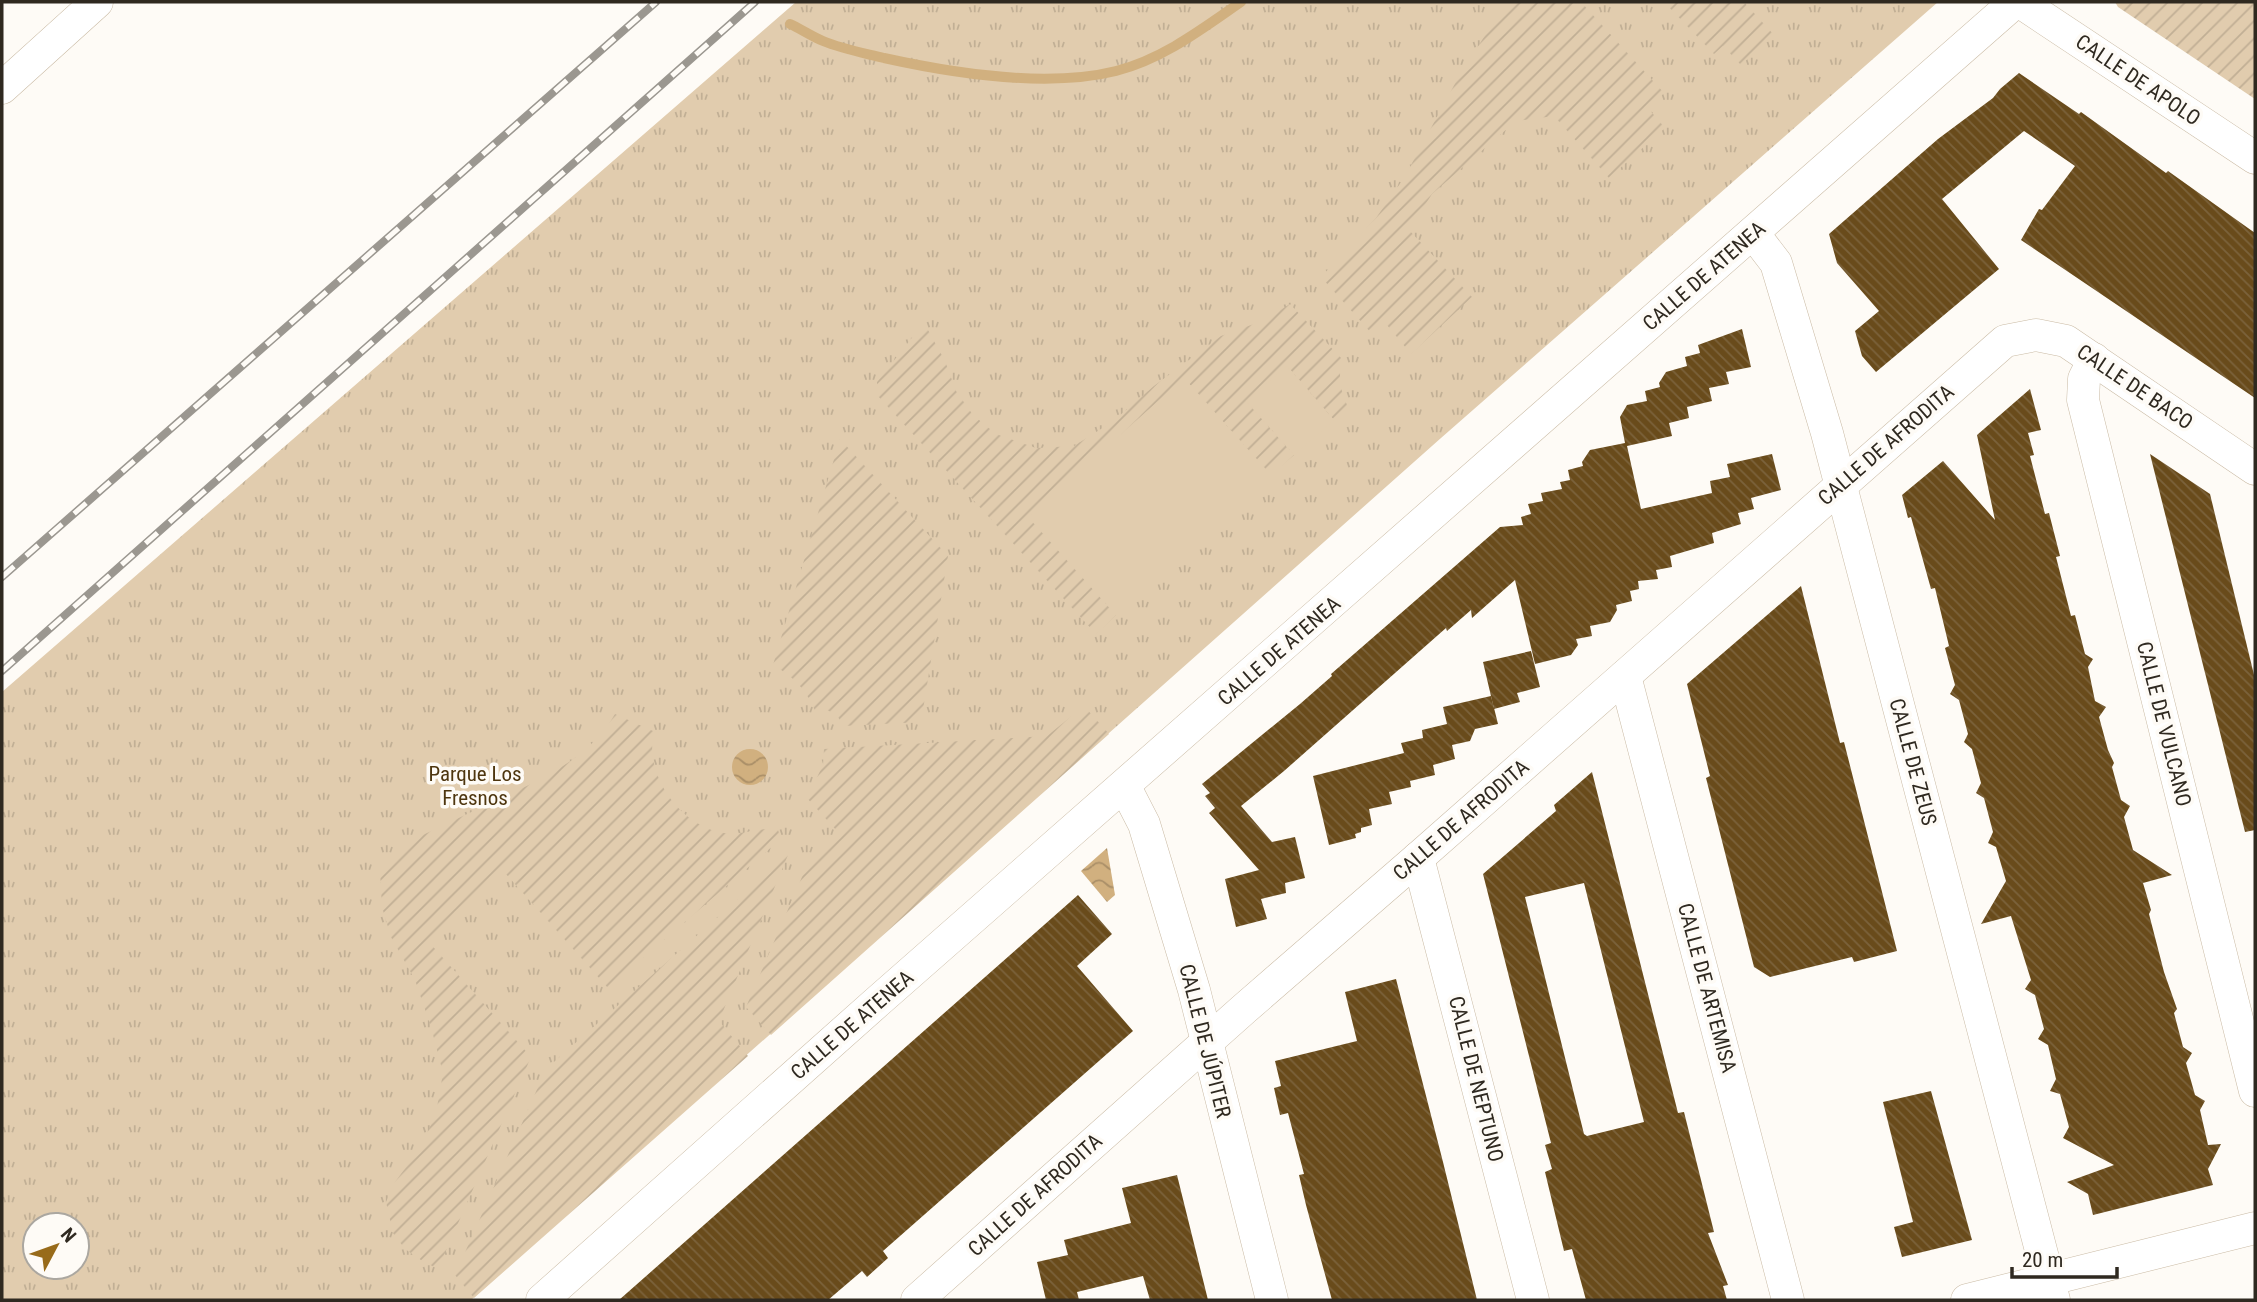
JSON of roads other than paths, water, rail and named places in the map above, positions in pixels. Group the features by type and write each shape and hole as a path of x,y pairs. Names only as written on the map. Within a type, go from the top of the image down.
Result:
{"street":[{"path":"2,88 97,2"},
{"name":"CALLE DE APOLO","path":"2018,2 2255,158"},
{"name":"CALLE DE ATENEA","path":"542,1300 877,1002 2018,2"},
{"name":"CALLE DE ZEUS","path":"1753,233 1776,263 1827,433 2051,1289"},
{"name":"CALLE DE BACO","path":"2005,341 2036,335 2066,341 2255,469"},
{"name":"CALLE DE AFRODITA","path":"917,1300 2005,341"},
{"name":"CALLE DE VULCANO","path":"2094,359 2084,379 2083,400 2255,1091"},
{"name":"CALLE DE ARTEMISA","path":"1625,676 1788,1300"},
{"name":"CALLE DE JÚPITER","path":"1125,787 1144,824 1207,1042 1272,1300"},
{"name":"CALLE DE NEPTUNO","path":"1418,858 1533,1300"},
{"path":"1966,1300 2051,1289 2255,1228"}],"water":[{"path":"750,749 763,754 768,767 763,780 750,785 737,780 732,767 737,754"},
{"path":"1107,848 1115,895 1107,902 1081,871"}],"waterway":[{"path":"790,24 838,46 911,64 1000,76 1061,78 1116,71 1150,59 1182,42 1241,2"}],"railway":[{"path":"2,577 656,2"},
{"path":"2,671 755,2"}],"park label":[{"name":"Parque Los Fresnos","path":"475,786"}]}
